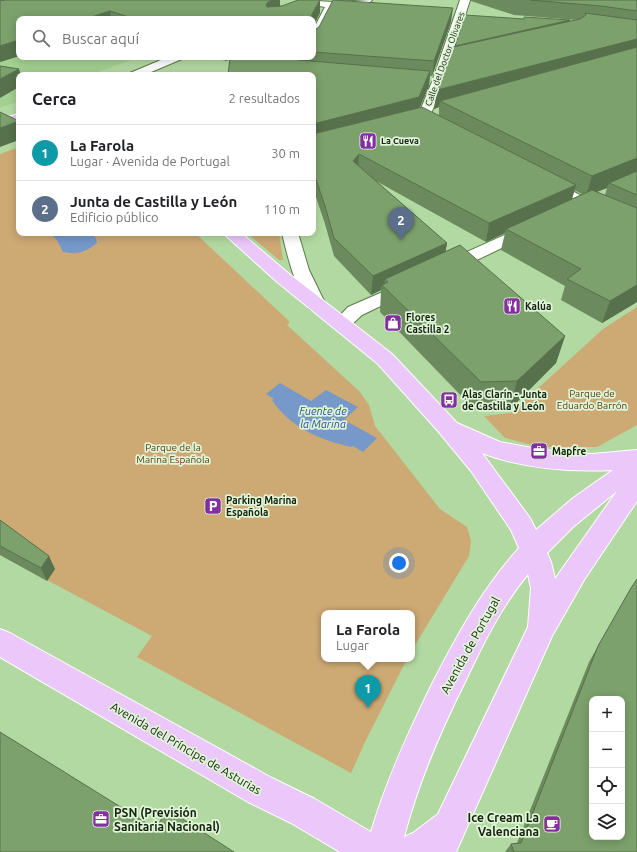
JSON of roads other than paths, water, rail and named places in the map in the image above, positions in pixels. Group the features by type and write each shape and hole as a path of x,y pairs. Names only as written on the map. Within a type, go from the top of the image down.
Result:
{"main road":[{"path":"0,123 16,119"},
{"path":"235,236 392,366 446,425 479,465 514,513 538,562 544,588 542,628"},
{"path":"446,425 471,439 523,456 553,461 584,463 637,459"},
{"name":"Avenida de Portugal","path":"383,852 404,782 416,752 436,707 491,604 503,586 533,550 558,524 587,500 637,466"},
{"path":"411,852 444,838 542,628 558,598 582,560 632,493"},
{"name":"Avenida del Príncipe de Asturias","path":"0,642 260,790 303,811 373,852"}],"street":[{"path":"302,0 313,3 332,4 348,4 367,0"},
{"name":"Calle del Doctor Olivares","path":"418,119 438,82 445,61 465,16 465,0"},
{"path":"296,10 313,3"},
{"path":"316,35 332,4"},
{"path":"445,61 460,58"},
{"path":"141,72 171,60"},
{"path":"424,81 438,82"},
{"path":"418,119 437,114"},
{"path":"418,119 455,134"},
{"path":"536,177 578,206 637,226"},
{"path":"578,206 602,195"},
{"path":"342,324 348,316 359,309 542,223"},
{"path":"291,236 300,271 307,288 318,305"}],"water":[{"path":"52,236 94,236 97,243 89,249 73,253 63,252 57,240"},
{"name":"Fuente de la Marina","path":"280,383 311,401 326,390 358,407 344,420 377,438 363,452 353,446 351,447 339,444 307,431 288,418 272,400 274,399 266,394"}],"place":[{"name":"La Cueva","path":"368,141"},
{"name":"Junta de Castilla y León","path":"401,240"},
{"name":"Kalúa","path":"512,306"},
{"name":"Flores Castilla 2","path":"393,323"},
{"name":"Alas Clarín - Junta de Castilla y León","path":"449,400"},
{"name":"Mapfre","path":"539,451"},
{"name":"Parking Marina Española","path":"213,506"},
{"name":"La Farola","path":"368,708"},
{"name":"PSN (Previsión Sanitaria Nacional)","path":"101,819"},
{"name":"Ice Cream La Valenciana","path":"552,824"}],"park label":[{"name":"Parque de Eduardo Barrón","path":"592,398"},
{"name":"Parque de la Marina Española","path":"173,452"}]}
